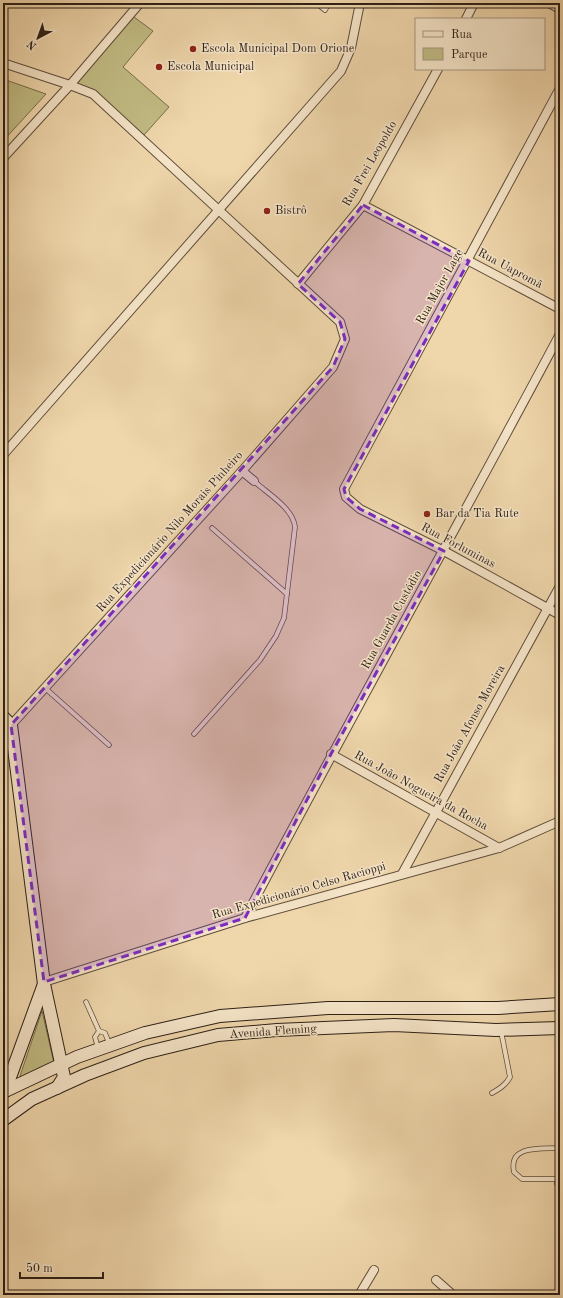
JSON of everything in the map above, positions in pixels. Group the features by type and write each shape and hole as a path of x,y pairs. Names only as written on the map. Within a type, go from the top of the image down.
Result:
{"street":[{"path":"3,158 70,85 140,3"},
{"path":"3,455 341,71 351,48 360,3"},
{"path":"466,18 474,3"},
{"path":"549,3 560,9"},
{"path":"3,63 93,94 298,284"},
{"name":"Rua Frei Leopoldo","path":"298,284 363,205 437,70"},
{"name":"Rua Major Lage","path":"346,497 344,489 348,480 468,261 560,88"},
{"name":"Rua Uapromã","path":"363,205 560,309"},
{"name":"Rua Expedicionário Nilo Morais Pinheiro","path":"3,734 7,721 45,687 242,471 333,368 345,339 340,322 298,284"},
{"name":"Rua Guarda Custódio","path":"245,918 331,754 444,551 560,334"},
{"path":"242,471 254,481"},
{"name":"Rua Forluminas","path":"346,497 360,509 444,551 560,615"},
{"name":"Rua João Afonso Moreira","path":"402,874 560,586"},
{"path":"7,721 44,983 64,1077 57,1088"},
{"name":"Rua João Nogueira da Rocha","path":"331,754 499,848"},
{"name":"Rua Expedicionário Celso Racioppi","path":"44,983 245,918 499,848 560,822"},
{"path":"4,1091 44,983"},
{"name":"Avenida Fleming","path":"4,1091 62,1064 104,1047 145,1033 220,1016 328,1008 498,1008 560,1004"},
{"path":"394,1007 394,1026"},
{"name":"Avenida Fleming","path":"3,1120 32,1098 144,1053 218,1035 277,1030 394,1026 501,1030 560,1028"},
{"path":"359,1295 374,1270"},
{"path":"436,1280 453,1295"}],"lane":[{"path":"316,3 325,10 329,3"},
{"path":"194,734 260,660 276,636 284,618 295,527 294,519 288,511 254,481"},
{"path":"212,528 287,594"},
{"path":"45,687 109,745"},
{"path":"86,1002 99,1031 105,1033 104,1047"},
{"path":"492,1093 500,1089 508,1082 510,1077 501,1030"},
{"path":"99,1031 95,1037 104,1047"},
{"path":"559,1146 557,1182 522,1179 514,1172 512,1166 513,1160 518,1154 529,1150 559,1146"}],"highlighted area":[{"path":"363,205 469,261 344,489 346,497 360,509 444,551 331,754 245,918 44,982 11,725 333,367 345,339 340,322 298,284"}],"green space":[{"path":"134,17 153,31 123,67 169,107 144,135 96,92 73,83"},
{"path":"3,79 46,94 3,141"},
{"path":"42,1011 54,1063 19,1079"}],"place":[{"name":"Escola Municipal Dom Orione","path":"193,49"},
{"name":"Escola Municipal","path":"159,67"},
{"name":"Bistrô","path":"267,211"},
{"name":"Bar da Tia Rute","path":"427,514"}]}
